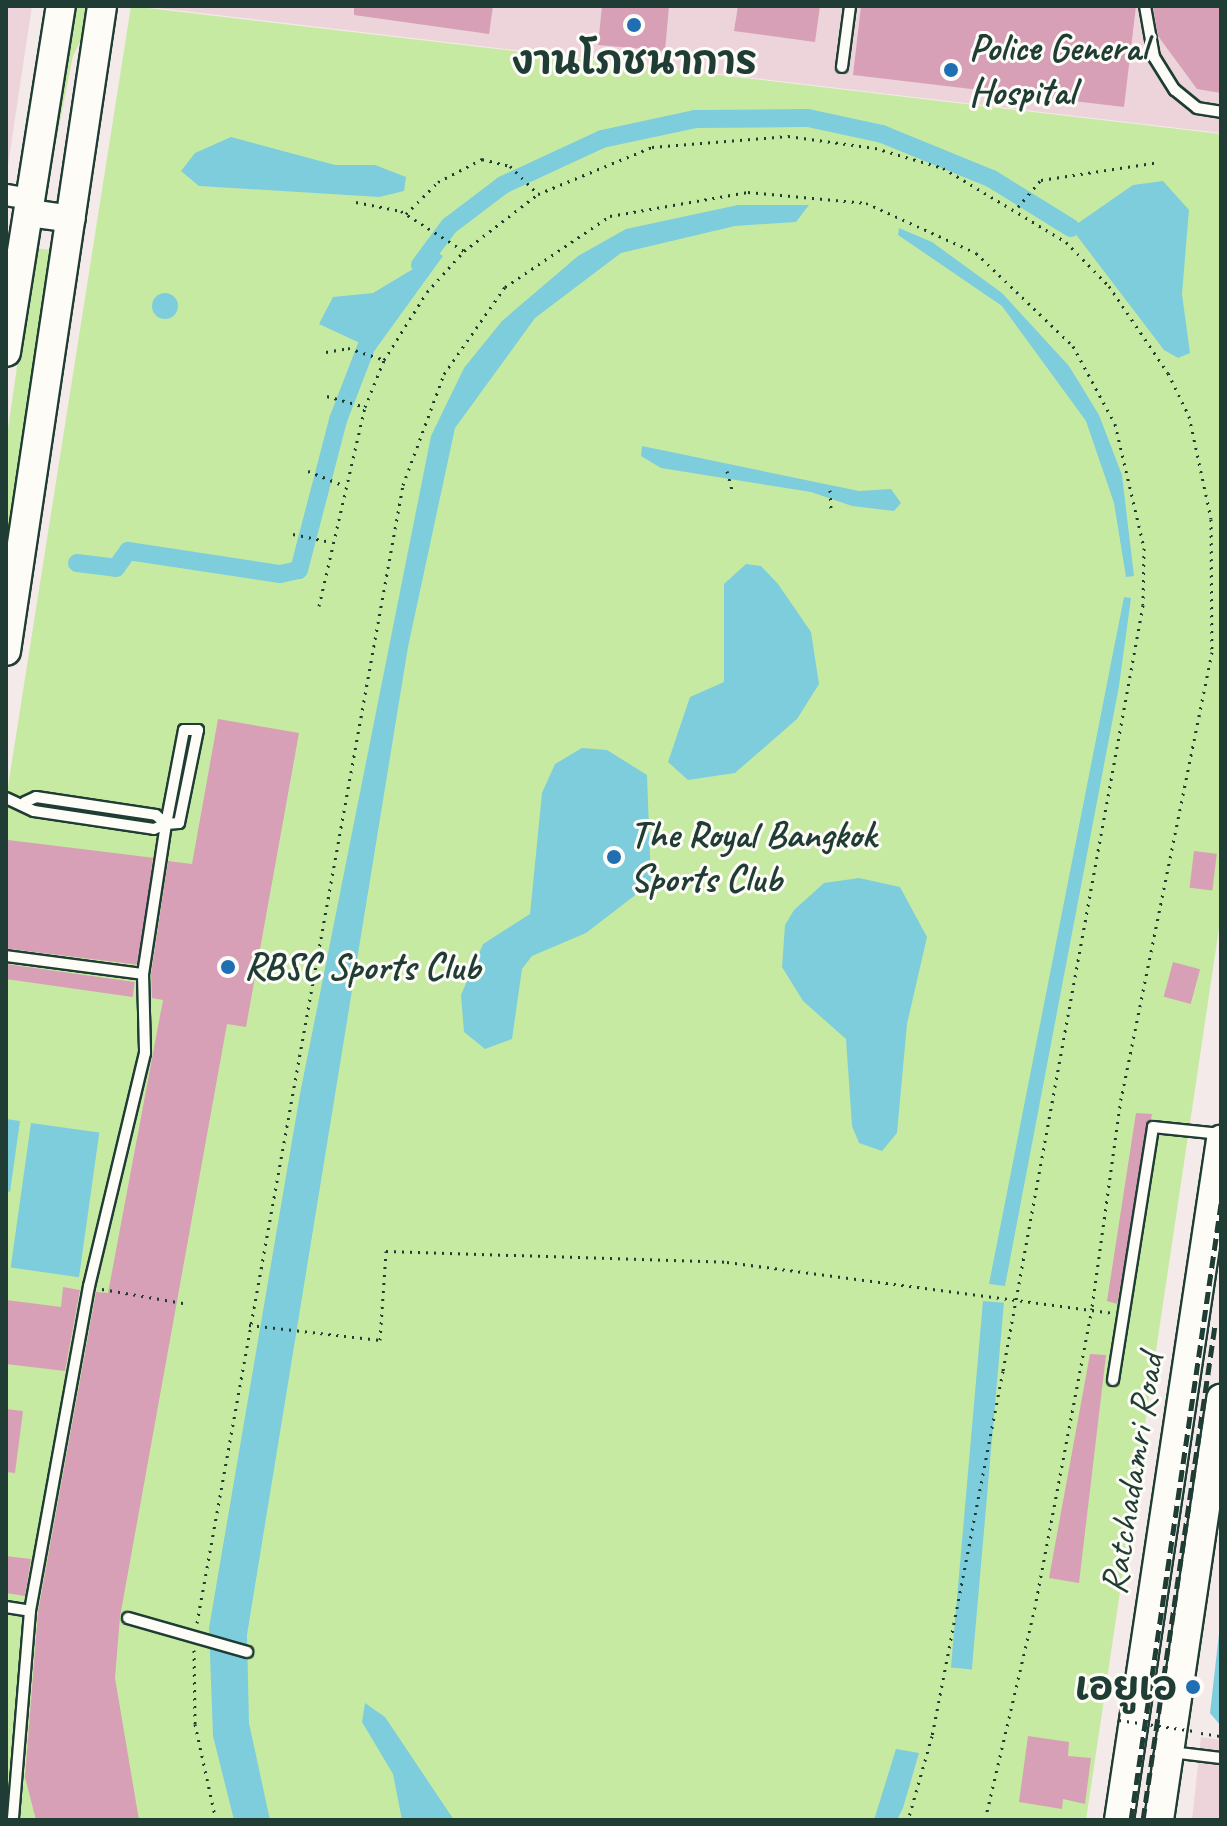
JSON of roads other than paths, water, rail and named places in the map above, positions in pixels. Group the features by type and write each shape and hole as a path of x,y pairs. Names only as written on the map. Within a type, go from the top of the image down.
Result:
{"main road":[{"path":"6,352 22,202 61,6"},
{"path":"6,651 102,6"},
{"name":"Ratchadamri Road","path":"1119,1820 1221,1137"},
{"name":"Ratchadamri Road","path":"1159,1820 1213,1510 1221,1399"},
{"path":"1167,1502 1213,1510"}],"street":[{"path":"22,202 72,219"}],"lane":[{"path":"842,67 850,6"},
{"path":"1145,6 1154,57 1175,90 1197,108 1221,112"},
{"path":"6,798 25,802 36,797 126,810 166,824 179,823 194,725 184,730 166,824 143,974 145,1053 81,1318 30,1611 13,1820"},
{"path":"6,956 143,974"},
{"path":"1113,1380 1153,1127 1221,1137"},
{"path":"6,1607 30,1611"},
{"path":"128,1618 200,1634 247,1652"},
{"path":"1169,1751 1221,1758"}],"water":[{"path":"231,137 335,165 375,165 406,177 404,191 379,197 199,186 181,171 195,153"},
{"path":"1163,181 1189,210 1182,294 1190,353 1178,358 1164,350 1071,228 1133,185"},
{"path":"738,205 809,205 796,222 735,226 621,253 535,318 455,428 408,647 247,1635 249,1723 270,1820 234,1820 213,1736 209,1628 300,1094 431,436 464,368 502,321 578,256 626,229"},
{"path":"899,228 932,242 1002,293 1069,366 1099,415 1122,475 1134,576 1126,577 1114,503 1086,421 1002,306 898,235"},
{"path":"430,247 443,256 375,350 319,324 333,297 373,293 413,269"},
{"path":"165,293 174,297 178,306 174,315 165,319 156,315 152,306 156,297"},
{"path":"642,446 859,491 891,489 901,503 894,511 852,506 811,492 661,468 641,456"},
{"path":"746,564 761,566 778,584 811,632 819,684 797,719 735,773 688,780 668,762 690,697 724,682 724,584"},
{"path":"1124,597 1131,598 1119,686 1005,1286 989,1284"},
{"path":"582,748 607,750 647,775 651,883 586,933 532,956 522,969 512,1039 485,1049 464,1032 461,995 483,944 530,914 542,793 555,764"},
{"path":"859,878 900,887 927,937 907,1024 897,1133 882,1151 859,1143 852,1126 846,1039 803,1001 782,967 785,925 794,910 824,883"},
{"path":"6,1119 20,1121 10,1192 6,1191"},
{"path":"31,1123 99,1133 79,1277 11,1268"},
{"path":"983,1301 1004,1303 972,1669 951,1668"},
{"path":"1221,1616 1221,1726 1210,1713"},
{"path":"365,1703 385,1717 454,1820 402,1820 393,1774 362,1722"},
{"path":"896,1749 919,1753 903,1808 897,1820 874,1820"}],"waterway":[{"path":"420,265 449,226 503,185 602,139 695,119 808,118 882,134 992,179 1071,228"},
{"path":"77,563 116,568 128,551 280,574 299,570 338,420 375,324"}],"railway":[{"path":"1131,1820 1221,1204"},
{"path":"1143,1820 1215,1325"}],"place":[{"name":"งานโภชนาการ","path":"634,25"},
{"name":"Police General Hospital","path":"951,70"},
{"name":"The Royal Bangkok Sports Club","path":"614,857"},
{"name":"RBSC Sports Club","path":"228,967"},
{"name":"เอยูเอ","path":"1193,1687"}]}
